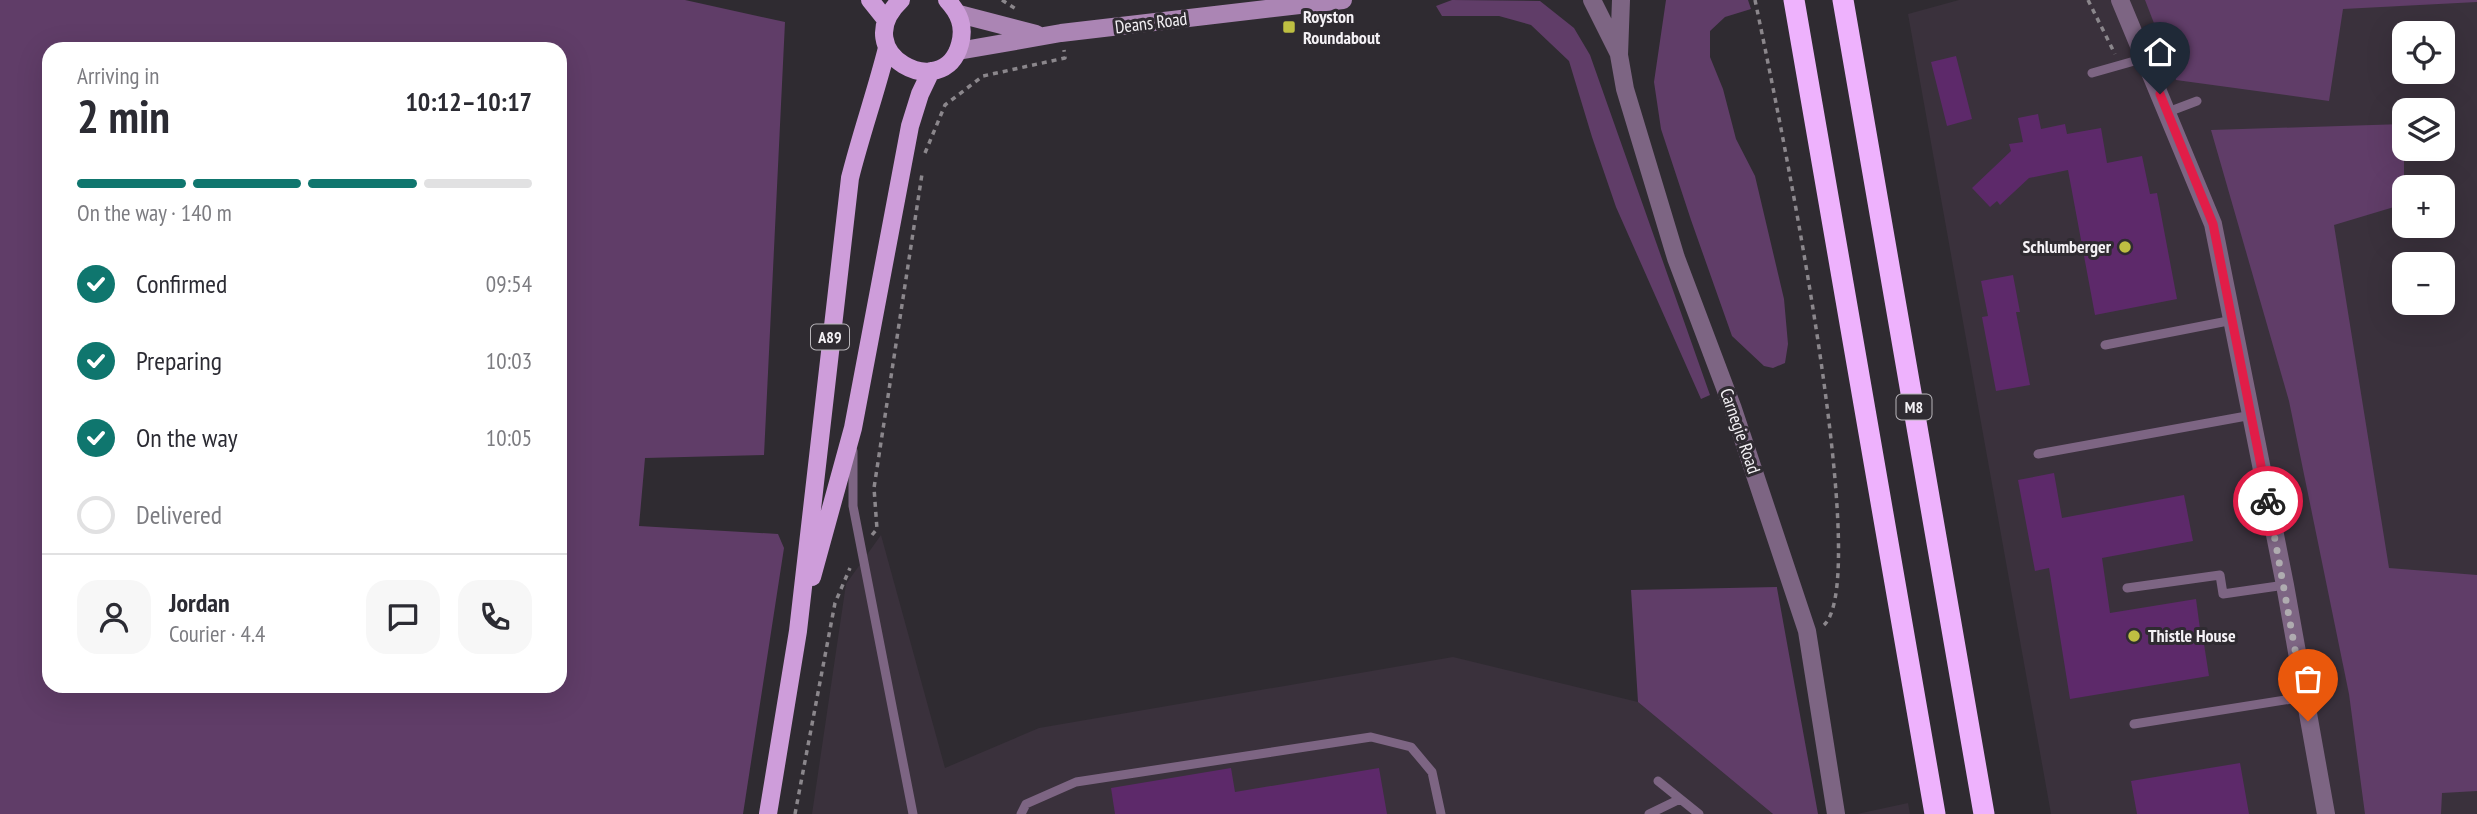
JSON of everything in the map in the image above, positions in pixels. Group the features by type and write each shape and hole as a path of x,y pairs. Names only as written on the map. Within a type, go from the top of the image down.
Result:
{"highway":[{"path":"1794,0 1935,814"},
{"name":"M8","path":"1843,0 1984,814"}],"main road":[{"path":"870,0 886,20 892,8 901,0"},
{"path":"887,48 897,62 907,69 931,71 951,62 958,51 963,33 959,14 947,0"},
{"name":"A89","path":"768,814 798,631 850,178 859,139 876,96 887,48 884,38 886,20"},
{"name":"A89","path":"798,631 853,428 910,126 931,71"}],"street":[{"name":"Deans Road","path":"958,51 1052,35 1343,0"},
{"name":"Carnegie Road","path":"1592,0 1619,55"},
{"name":"Carnegie Road","path":"1621,0 1619,55 1625,89 1676,258 1733,410 1807,631 1836,814"},
{"path":"2120,0 2213,224 2252,415 2326,814"},
{"name":"Deans Road","path":"959,14 1052,35"}],"lane":[{"path":"2092,73 2145,58"},
{"path":"2168,112 2197,101"},
{"path":"2105,345 2232,320"},
{"path":"2038,454 2252,415"},
{"path":"853,428 853,506 913,814"},
{"path":"2127,588 2220,575 2223,594 2284,584"},
{"path":"2134,724 2304,697"},
{"path":"1021,814 1026,804 1076,782 1371,737 1411,747 1432,772 1441,814"},
{"path":"1658,781 1699,814"},
{"path":"1649,814 1680,799"}],"path":[{"path":"1755,0 1803,253 1832,439 1839,534 1834,597 1828,620 1822,627 1807,631"},
{"path":"2088,0 2121,65"},
{"path":"925,154 945,105 983,76 1065,58 1052,35"},
{"path":"794,814 835,603 845,576 877,528 874,488 923,167"}],"shaded area":[{"path":"0,0 685,0 785,22 764,455 645,458 639,526 778,534 784,548 743,814 0,814"},
{"path":"1452,0 1540,1 1574,28 1590,55 1710,395 1701,399 1616,207 1569,61 1531,25 1499,16 1442,16 1436,6"},
{"path":"1666,0 1748,0 1751,9 1725,17 1710,31 1710,57 1723,89 1736,139 1755,176 1784,299 1788,344 1785,363 1773,368 1764,366 1732,336 1661,129 1654,82"},
{"path":"1959,0 2477,0 2477,814 2051,814 1908,14"},
{"path":"2145,0 2477,2 2343,9 2329,101 2176,80"},
{"path":"2392,124 2392,161 2404,161 2404,175 2392,175 2392,208 2334,225 2389,568 2477,575 2477,791 2442,793 2441,814 2365,814 2349,694 2289,401 2211,130"},
{"path":"881,535 945,768 1039,728 1453,657 1638,702 1773,814 812,814 846,584"},
{"path":"1777,587 1818,814 1773,814 1638,702 1631,590"},
{"path":"1908,803 1910,814 1857,814"}],"building":[{"path":"1956,56 1972,119 1947,126 1931,62"},
{"name":"Schlumberger","path":"2038,114 2041,129 2065,124 2067,134 2101,128 2107,163 2142,156 2150,194 2157,193 2177,299 2095,315 2068,170 2029,178 2000,205 1997,201 1990,207 1972,188 2011,151 2009,144 2023,142 2018,118"},
{"path":"2013,275 2020,312 2016,312 2030,385 1996,391 1982,317 1988,316 1981,281"},
{"path":"2054,473 2062,518 2184,495 2193,541 2102,558 2110,613 2196,599 2200,629 2207,628 2210,643 2204,644 2209,676 2070,699 2049,568 2035,571 2018,480"},
{"path":"2240,763 2249,814 2137,814 2131,781"},
{"path":"1231,768 1235,792 1379,768 1387,814 1115,814 1111,788"}],"way so far":[{"path":"2268,501 2308,721"}],"place":[{"name":"Royston Roundabout","path":"1289,27"},
{"name":"Schlumberger","path":"2125,247"},
{"name":"Thistle House","path":"2134,636"}],"route":[{"path":"2160,94 2213,224 2268,501"}]}
